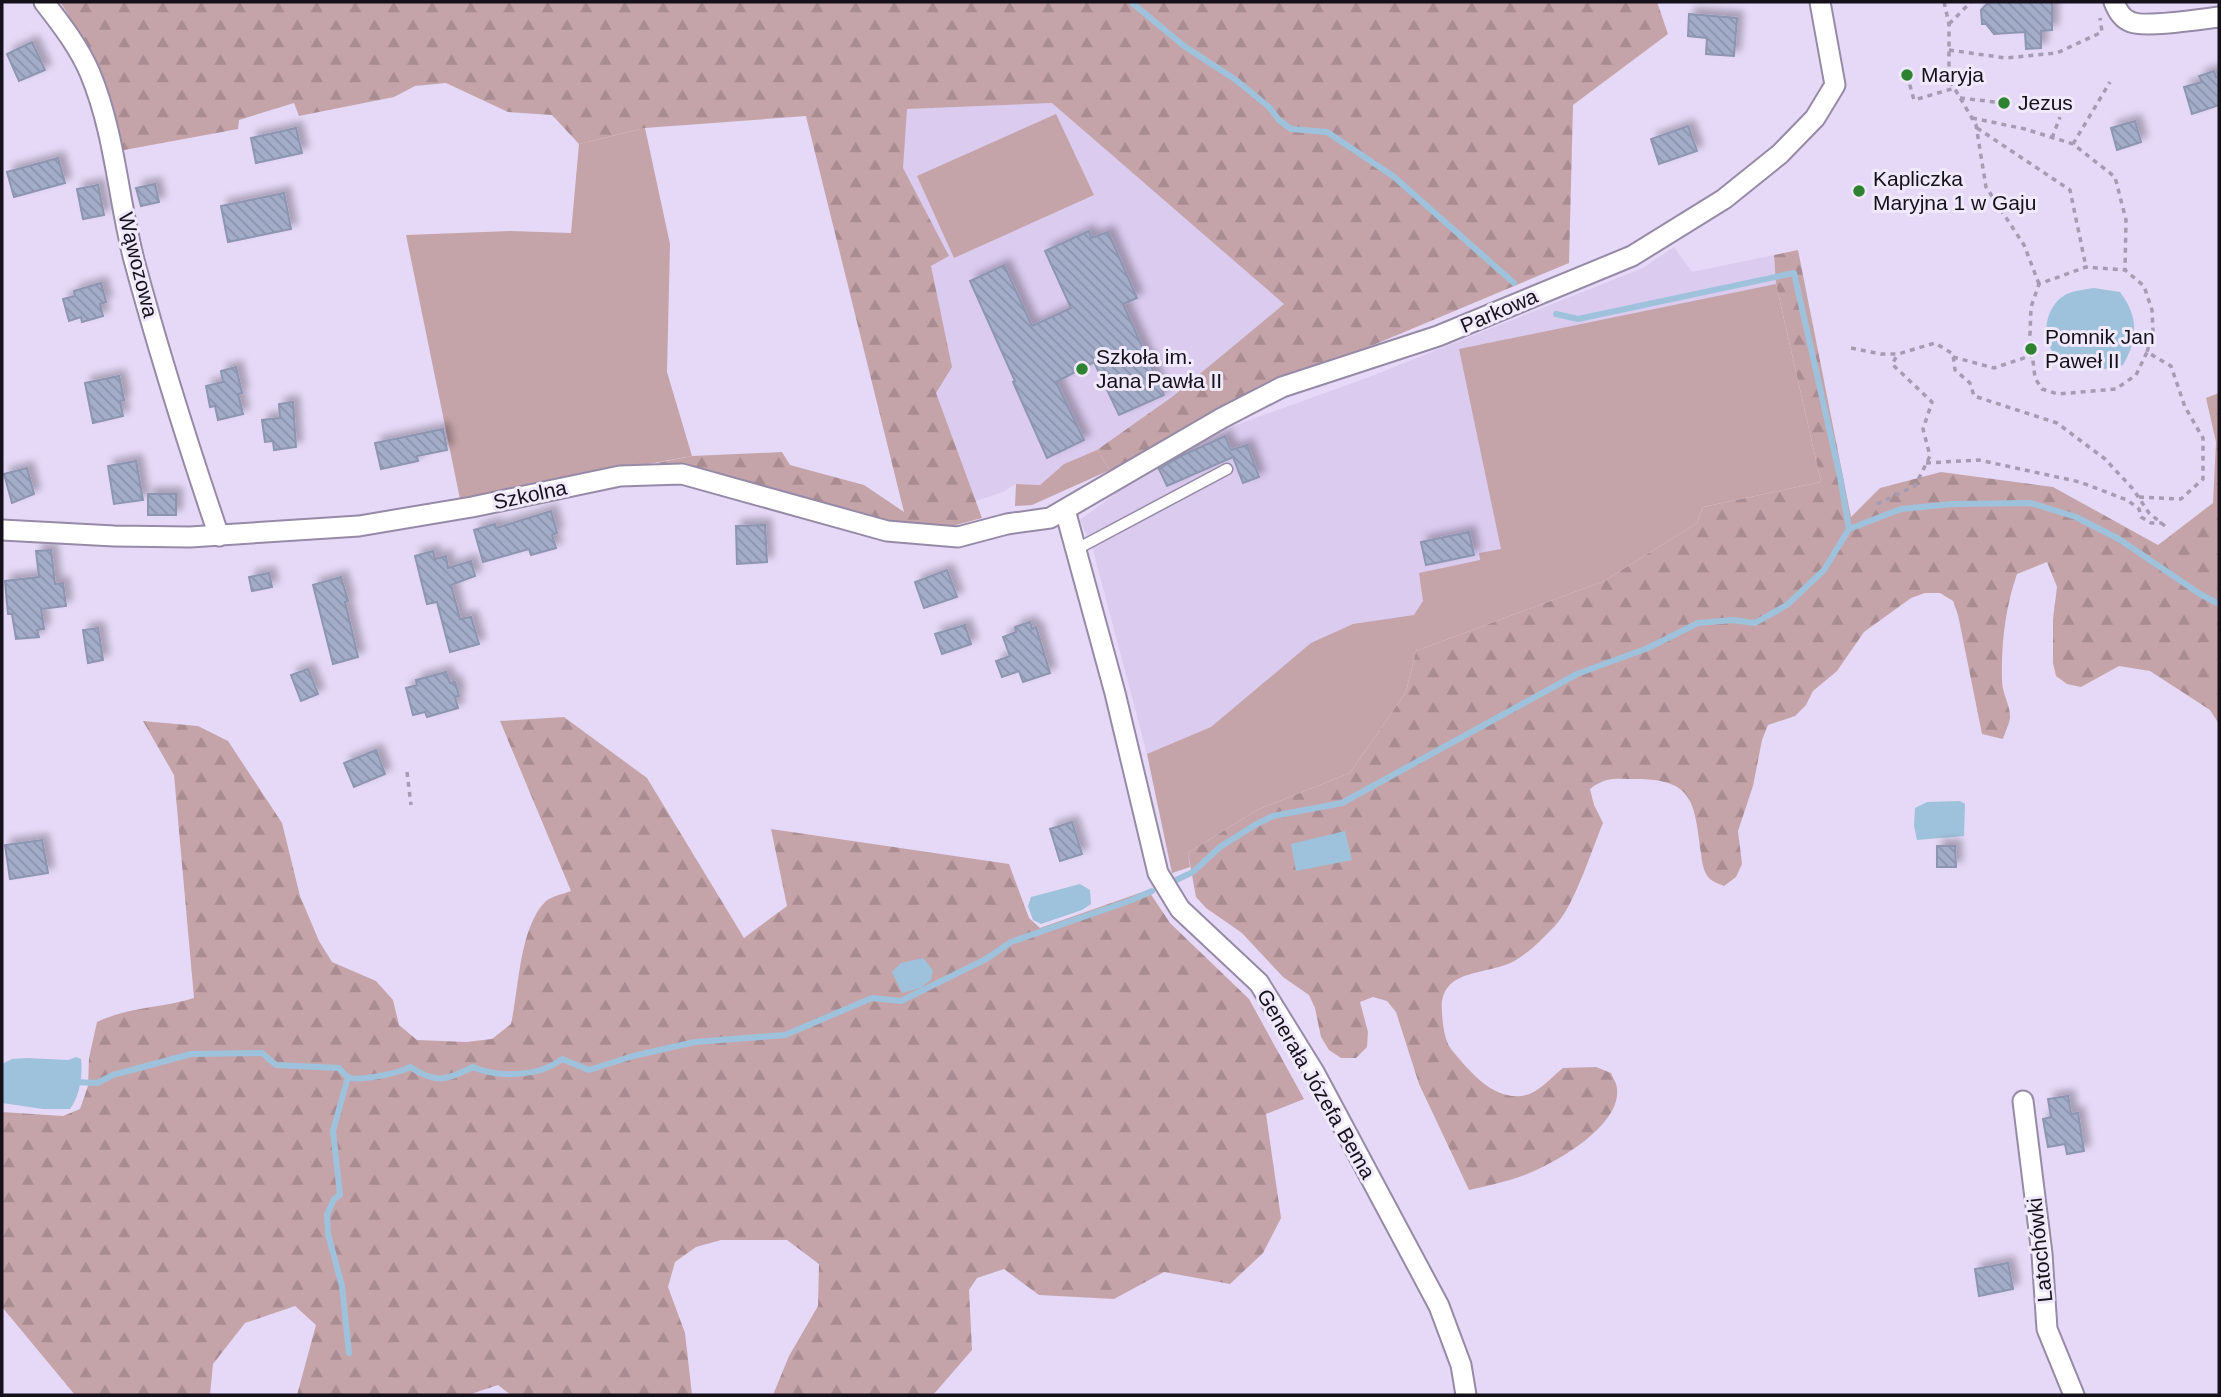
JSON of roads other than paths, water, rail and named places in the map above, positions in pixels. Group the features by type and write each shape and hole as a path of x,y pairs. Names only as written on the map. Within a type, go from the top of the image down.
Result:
{"street":[{"name":"Wąwozowa","path":"44,2 74,43 99,97 134,258 192,458 219,536"},
{"name":"Parkowa","path":"1057,514 1222,418 1282,387 1438,336 1632,256 1724,199 1780,154 1815,118 1835,85 1820,2"},
{"path":"2106,6 2139,24 2219,17"},
{"name":"Szkolna","path":"2,530 114,536 219,536 359,526 472,507 620,476 682,474 887,531 958,537 1057,514"},
{"name":"Generała Józefa Bema","path":"1057,514 1076,550 1115,693 1158,873 1180,909 1259,983 1314,1072 1439,1306 1461,1364 1466,1395"},
{"name":"Latochówki","path":"2023,1101 2042,1254 2047,1329 2074,1395"}],"lane":[{"path":"1076,550 1227,469"}],"water":[{"path":"2094,288 2120,292 2131,310 2134,337 2123,365 2101,369 2079,368 2064,362 2055,355 2050,346 2047,325 2054,305 2072,292"},
{"path":"1960,801 1965,804 1964,836 1917,840 1914,826 1915,808 1927,802"},
{"path":"1345,831 1352,860 1296,871 1291,844"},
{"path":"1080,884 1090,890 1091,904 1082,910 1041,924 1033,920 1028,906 1031,897"},
{"path":"923,958 933,970 931,980 920,988 902,993 892,972 901,963"},
{"path":"76,1057 81,1059 81,1078 70,1109 43,1109 2,1103 2,1064 12,1059 68,1060"}],"waterway":[{"path":"1131,2 1184,46 1236,80 1291,129 1327,132 1393,176 1514,283"},
{"path":"1556,314 1578,319 1794,273 1840,477 1849,529"},
{"path":"1174,881 1193,872 1220,847 1255,825 1273,816 1342,803 1577,674 1648,648 1698,623 1733,620 1755,623 1787,605 1824,570 1849,529 1901,509 1953,504 2031,503 2076,517 2119,539 2219,604"},
{"path":"73,1082 97,1083 113,1075 191,1054 262,1053 276,1065 339,1068 353,1078 379,1076 410,1067 435,1078 456,1075 473,1067 494,1073 518,1074 542,1069 562,1059 589,1070 633,1056 695,1042 785,1035 872,998 901,1001 986,959 1011,942 1152,891"},
{"path":"348,1077 333,1131 340,1195 334,1199 327,1215 328,1234 342,1286 349,1353"}],"place":[{"name":"Maryja","path":"1907,75"},
{"name":"Jezus","path":"2004,103"},
{"name":"Kapliczka Maryjna 1 w Gaju","path":"1859,191"},
{"name":"Pomnik Jan Paweł II","path":"2031,349"},
{"name":"Szkoła im. Jana Pawła II","path":"1082,369"}]}
